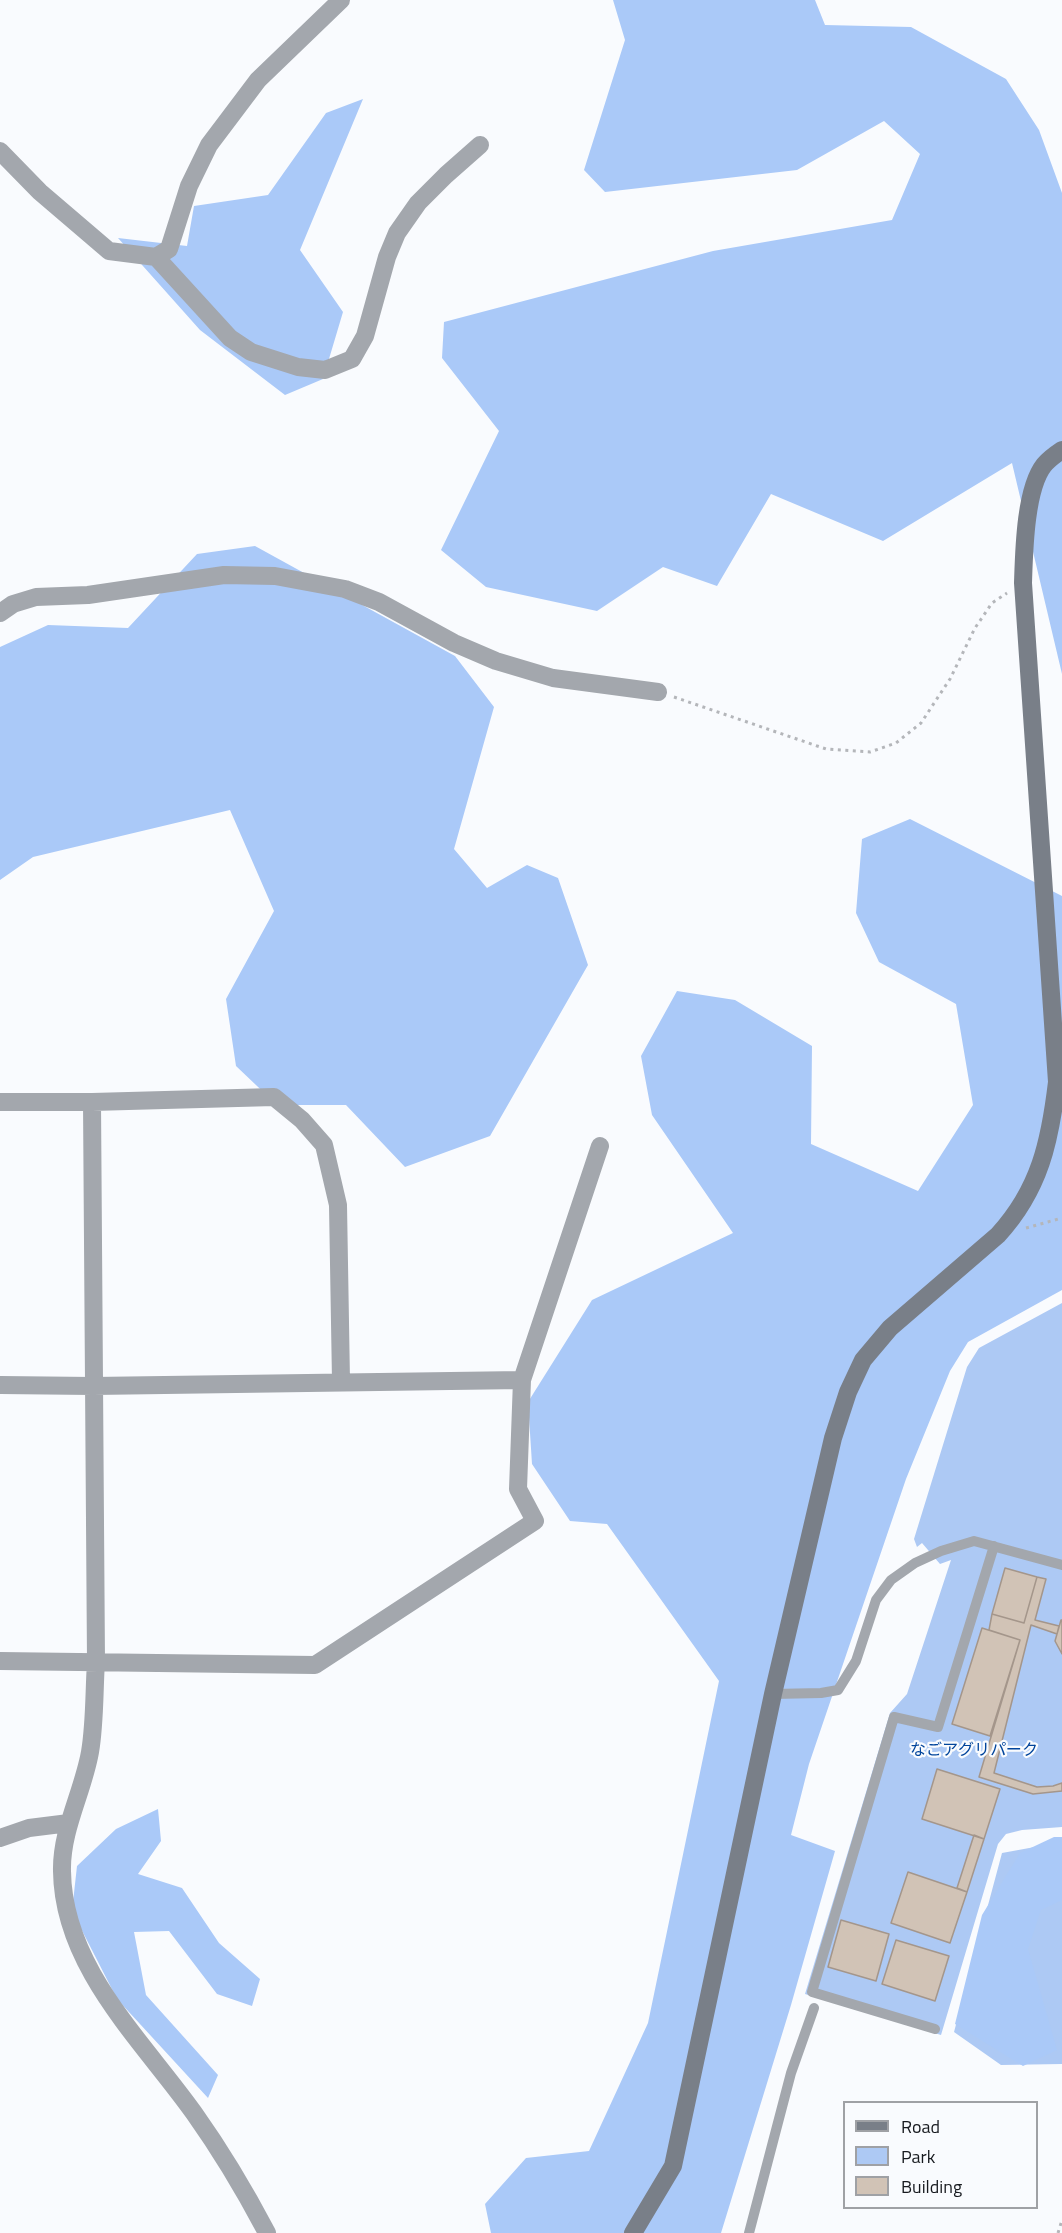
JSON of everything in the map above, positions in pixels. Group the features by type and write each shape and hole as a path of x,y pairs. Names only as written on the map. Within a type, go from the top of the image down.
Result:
{"street":[{"path":"0,151 40,192 109,251 156,257 169,249 189,186 209,145 258,80 341,0"},
{"path":"156,257 231,338 251,352 298,368 325,370 352,359 365,336 387,257 397,233 418,203 480,145"},
{"path":"633,2233 673,2166 773,1694 833,1438 848,1392 863,1360 890,1328 999,1234 1013,1219 1027,1197 1042,1165 1052,1125 1057,1082 1023,583 1025,529 1033,491 1044,465 1062,450"},
{"path":"0,613 13,603 36,597 88,595 224,575 275,576 345,590 379,602 454,643 496,661 553,678 658,692"},
{"path":"0,1102 274,1097 302,1120 324,1145 338,1205 341,1382"},
{"path":"92,1102 96,1662 90,1751 69,1823 62,1870 66,1911 76,1941 98,1983 194,2113 237,2178 267,2233"},
{"path":"0,1661 315,1665 536,1521 518,1489 522,1380 600,1146"},
{"path":"0,1385 93,1386 522,1380"},
{"path":"0,1838 29,1828 69,1823"}],"lane":[{"path":"773,1694 821,1693 838,1690 856,1661 876,1600 891,1580 915,1563 941,1551 974,1541 1062,1565"},
{"path":"935,2029 812,1992 894,1717 938,1727 994,1546"},
{"path":"749,2233 791,2073 814,2008"}],"path":[{"path":"658,692 826,749 870,752 896,743 921,723 950,679 975,627 992,603 1023,583"},
{"path":"999,1234 1062,1218"},
{"path":"1058,2233 1062,2220"}],"green space":[{"name":"なごアグリパーク","path":"1062,1303 1062,1827 1022,1830 1006,1834 998,1844 941,2035 805,1994 890,1713 907,1694 951,1560 940,1564 922,1543 917,1547 914,1539 967,1367 979,1348"},
{"path":"1062,1842 1062,2064 1001,2065 954,2032 1002,1853"}],"shaded area":[{"path":"613,0 815,0 825,25 911,27 1006,79 1039,130 1062,193 1062,674 1012,463 883,541 771,494 717,586 663,567 597,611 486,587 441,550 499,431 442,358 444,322 713,251 892,220 920,154 884,121 797,170 605,192 584,170 625,40"},
{"path":"363,99 300,250 343,312 323,379 285,395 200,330 118,238 187,246 194,206 268,195 326,113"},
{"path":"255,546 455,656 494,707 454,849 487,888 527,865 558,878 588,965 490,1136 405,1167 346,1105 277,1105 236,1066 226,999 274,911 230,810 33,857 0,880 0,647 48,625 128,628 197,554"},
{"path":"910,819 1062,896 1062,1290 968,1342 950,1371 906,1479 809,1764 791,1835 835,1851 791,2005 721,2233 491,2233 485,2204 526,2158 589,2151 648,2023 719,1681 607,1524 570,1521 532,1464 528,1402 592,1300 733,1233 652,1115 641,1056 677,991 735,1000 812,1046 811,1144 918,1191 973,1105 956,1004 879,962 856,913 862,839"},
{"path":"158,1809 161,1841 138,1874 182,1888 219,1943 260,1979 252,2006 217,1994 169,1931 134,1932 146,1995 218,2075 208,2098 117,1999 72,1911 77,1866 116,1829"},
{"path":"1054,1837 1062,1837 1062,1900 1041,1910 1028,1949 1057,2050 1023,2066 955,2024 982,1915 1020,1853"}],"building":[{"path":"1005,1568 1037,1577 1024,1623 992,1614"},
{"path":"1037,1577 1046,1579 1035,1620 1059,1626 1057,1634 1031,1625 994,1773 1037,1787 1062,1783 1062,1791 1033,1794 979,1777 1020,1640 989,1630 992,1614 1024,1623"},
{"path":"1062,1620 1062,1654 1055,1641"},
{"path":"982,1628 1020,1640 990,1736 952,1724"},
{"path":"937,1769 1000,1789 984,1839 922,1819"},
{"path":"974,1835 984,1839 967,1892 957,1888"},
{"path":"908,1872 967,1892 950,1943 891,1923"},
{"path":"841,1920 889,1934 876,1981 828,1967"},
{"path":"896,1940 949,1956 935,2001 882,1984"}]}
